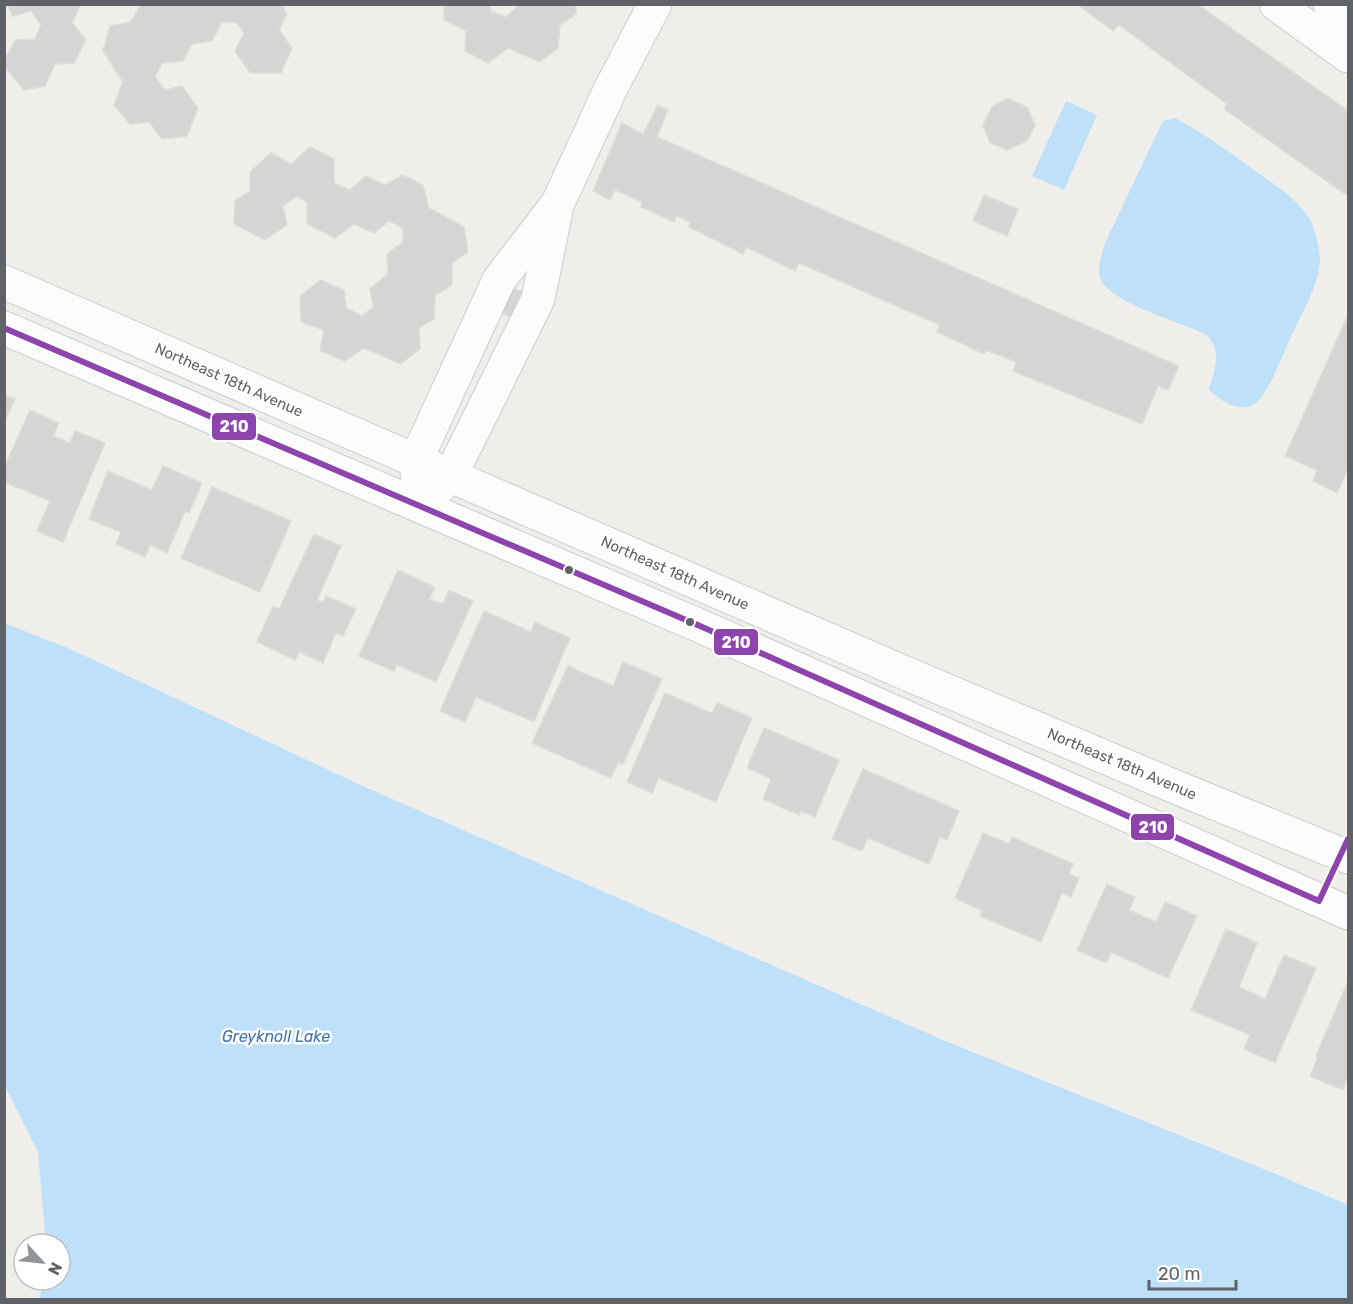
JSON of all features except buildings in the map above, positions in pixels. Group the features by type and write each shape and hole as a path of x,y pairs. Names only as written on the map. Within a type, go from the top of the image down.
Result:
{"street":[{"path":"420,506 416,460 500,280 558,203 610,90 655,4"},
{"path":"1276,4 1348,56"},
{"path":"1330,4 1348,18"},
{"path":"420,506 451,475 538,299 558,203"},
{"name":"Northeast 18th Avenue","path":"4,282 912,676 1190,793 1346,850"},
{"path":"4,328 781,662 1348,913"},
{"path":"122,378 137,340"},
{"path":"1319,901 1346,850"}],"water":[{"path":"1066,101 1097,115 1064,190 1032,176"},
{"path":"1175,118 1218,144 1286,193 1309,218 1316,237 1320,258 1314,288 1264,394 1253,405 1247,407 1229,404 1209,389 1216,355 1215,348 1207,335 1131,304 1106,287 1099,274 1104,245 1163,121"},
{"name":"Greyknoll Lake","path":"4,623 68,648 367,788 943,1040 1348,1205 1348,1299 39,1299 41,1292 72,1292 72,1232 45,1232 38,1152 5,1086"}],"transit line":[{"name":"210","path":"4,328 700,626 1319,901 1348,839"}]}
